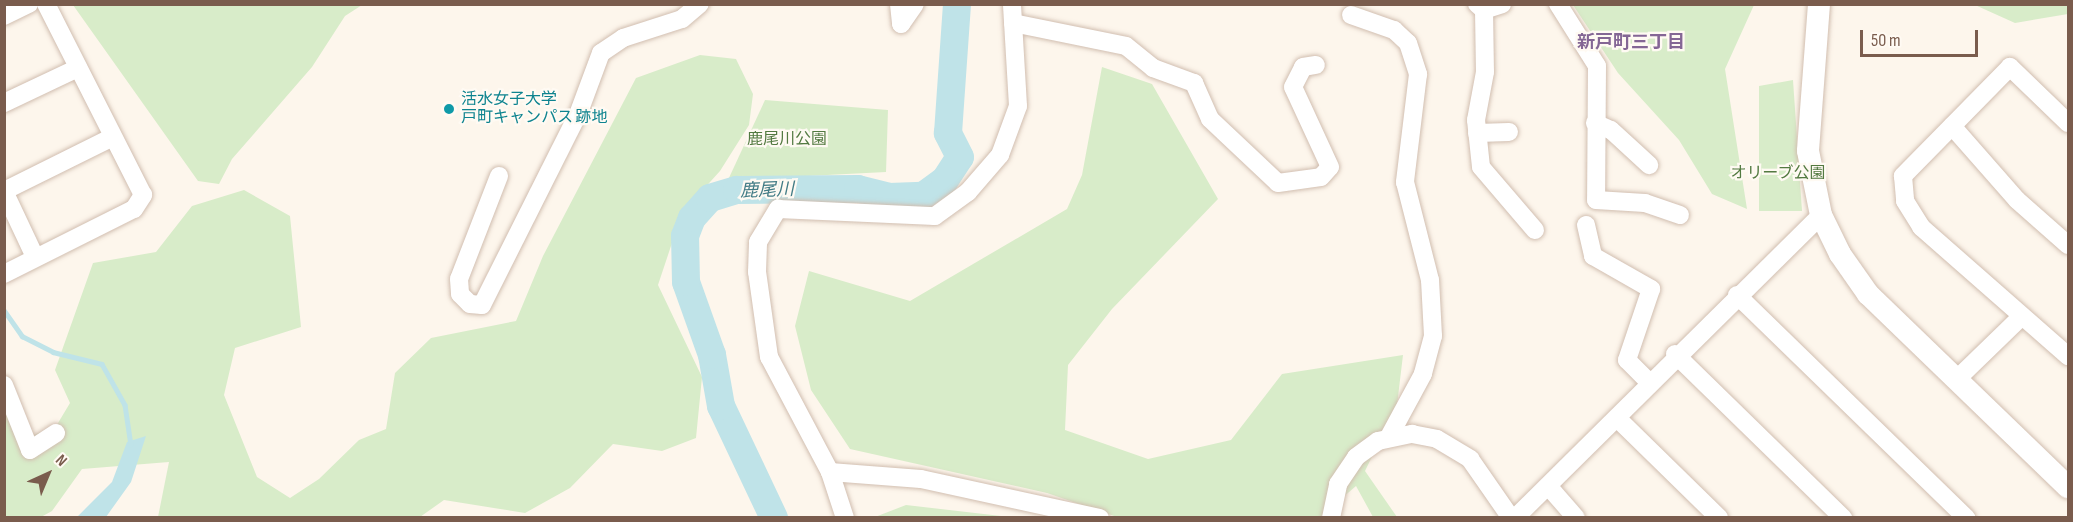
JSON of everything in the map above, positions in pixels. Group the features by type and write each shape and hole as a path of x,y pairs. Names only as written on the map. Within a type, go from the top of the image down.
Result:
{"street":[{"path":"4,16 29,4"},
{"path":"4,274 134,209 142,195 111,138 46,4"},
{"path":"499,176 459,279 460,294 470,304 482,305 579,112 601,53 623,38 700,4"},
{"path":"898,4 901,24 915,4"},
{"path":"1502,4 1480,7 1485,72 1477,133 1481,167 1535,230"},
{"path":"1558,4 1597,66 1596,200 1646,203 1680,215"},
{"path":"1819,4 1808,151 1821,215 1868,294 2068,487"},
{"path":"845,516 830,472 769,357 757,272 758,242 778,209 925,217 952,206 1008,139 1019,91 1013,14 1126,46 1153,69 1194,83 1210,119 1278,183 1321,177 1330,167 1293,87 1303,67 1316,65"},
{"path":"1331,518 1334,495 1349,466 1389,437 1423,374 1433,336 1430,280 1405,182 1418,74 1408,43 1394,30 1351,15"},
{"path":"2068,123 2010,67 1903,176 1905,201 1921,227 2020,318 2068,356"},
{"path":"4,103 78,68"},
{"path":"1595,123 1611,130 1649,165"},
{"path":"1952,126 2017,200 2068,245"},
{"path":"1477,133 1509,132"},
{"path":"36,257 4,191 111,138"},
{"path":"1389,437 1423,435 1459,450 1491,483 1513,518 1549,488 1675,354 1821,215"},
{"path":"1586,225 1593,256 1651,289 1627,360 1650,383"},
{"path":"1737,295 1966,518"},
{"path":"1957,379 2020,318"},
{"path":"1675,354 1843,518"},
{"path":"4,385 30,450 56,433"},
{"path":"1617,418 1719,518"},
{"path":"830,472 921,480 1100,518"},
{"path":"1549,488 1576,518"}],"green space":[{"path":"73,5 362,5 345,16 312,67 232,159 219,184 198,181"},
{"path":"1573,5 1754,5 1725,69 1747,209 1712,194 1679,140 1618,73"},
{"path":"1975,5 2068,5 2068,14 2015,23"},
{"path":"700,55 736,59 753,94 749,125 720,171 682,213 658,285 702,377 696,438 662,451 613,444 570,488 525,513 444,500 420,517 158,517 169,462 82,469 52,511 41,517 5,517 4,399 32,435 55,428 70,403 55,370 93,263 156,252 192,206 244,190 290,216 301,327 235,348 224,395 257,477 290,498 319,479 359,440 386,429 395,373 431,338 516,321 543,256 636,78"},
{"path":"1102,67 1152,84 1218,199 1112,309 1068,365 1065,430 1148,459 1231,440 1282,374 1403,355 1397,405 1365,471 1397,517 1373,517 1356,486 1320,517 1117,517 1047,493 850,449 811,390 795,326 809,271 910,301 1067,209 1082,175"},
{"name":"オリーブ公園","path":"1793,80 1802,211 1759,211 1759,86"},
{"name":"鹿尾川公園","path":"765,100 888,110 886,172 728,180"},
{"path":"906,505 1001,516 1005,517 875,517"}],"water":[{"path":"146,436 131,482 106,517 77,517 112,482 127,442"}],"waterway":[{"name":"鹿尾川","path":"774,518 721,406 712,355 686,282 685,236 692,218 710,198 737,190 858,189 889,197 923,196 945,180 960,157 948,133 957,4"},
{"path":"4,310 22,336 53,352 102,364 125,405 131,445"}],"place":[{"name":"活水女子大学 戸町キャンパス 跡地","path":"449,109"}],"district":[{"name":"新戸町三丁目","path":"1631,43"}]}
